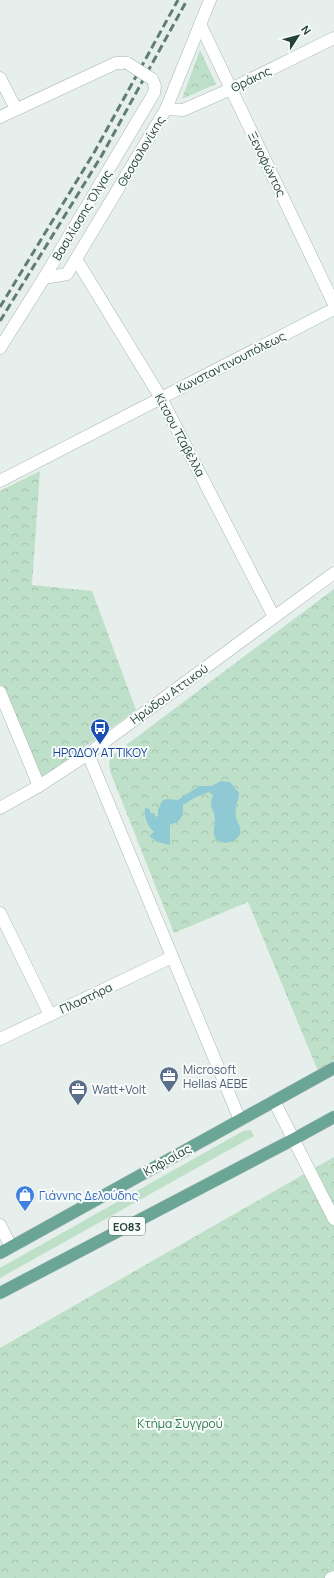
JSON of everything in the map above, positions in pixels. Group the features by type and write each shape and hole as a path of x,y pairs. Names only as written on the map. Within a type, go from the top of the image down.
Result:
{"main road":[{"name":"Κηφισίας","path":"0,1253 334,1068"},
{"name":"ΕΟ83","path":"0,1292 294,1139 334,1116"}],"street":[{"name":"Θεσσαλονίκης","path":"44,278 67,274 166,109 210,0"},
{"name":"Ξενοφώντος","path":"200,24 334,304"},
{"name":"Θράκης","path":"166,109 183,110 231,89 334,38"},
{"name":"Βασιλίσσης Όλγας","path":"0,348 44,278 154,93 155,86 152,79 126,63 116,63 16,109"},
{"path":"0,78 16,109 0,117"},
{"name":"Κίτσου Τζαβέλλα","path":"76,259 161,398 274,617"},
{"name":"Κωνσταντινουπόλεως","path":"0,481 334,309"},
{"name":"Ηρώδου Αττικού","path":"0,808 39,786 88,754 334,573"},
{"path":"0,692 39,786"},
{"path":"88,754 240,1120"},
{"path":"0,913 50,1015"},
{"name":"Πλαστήρα","path":"0,1039 172,957"},
{"path":"274,1101 334,1218"},
{"path":"0,1225 11,1248"}],"green space":[{"path":"200,50 216,84 182,99"},
{"path":"40,471 32,585 92,591 136,710 40,779 0,692 0,491"},
{"path":"334,589 334,1062 318,1071 248,902 174,933 110,771 109,762 113,755"},
{"path":"251,1130 254,1136 0,1278 0,1268 243,1131"},
{"name":"Κτήμα Συγγρού","path":"334,1157 334,1578 0,1578 0,1348"}],"water":[{"path":"221,781 230,782 239,793 236,813 240,834 235,840 226,843 218,841 216,838 214,832 215,819 211,805 213,795 209,792 194,798 183,805 181,818 177,822 170,824 170,845 158,842 149,836 154,832 146,821 145,808 150,809 150,813 154,813 156,817 158,816 158,810 162,801 166,799 178,800 199,786 211,786"}],"railway":[{"path":"0,307 95,151 178,0"},
{"path":"0,321 102,155 187,0"}],"place":[{"name":"ΗΡΩΔΟΥ ΑΤΤΙΚΟΥ","path":"100,745"},
{"name":"Microsoft Hellas AEBE","path":"169,1093"},
{"name":"Watt+Volt","path":"78,1106"},
{"name":"Γιάννης Δελούδης","path":"25,1212"}]}
